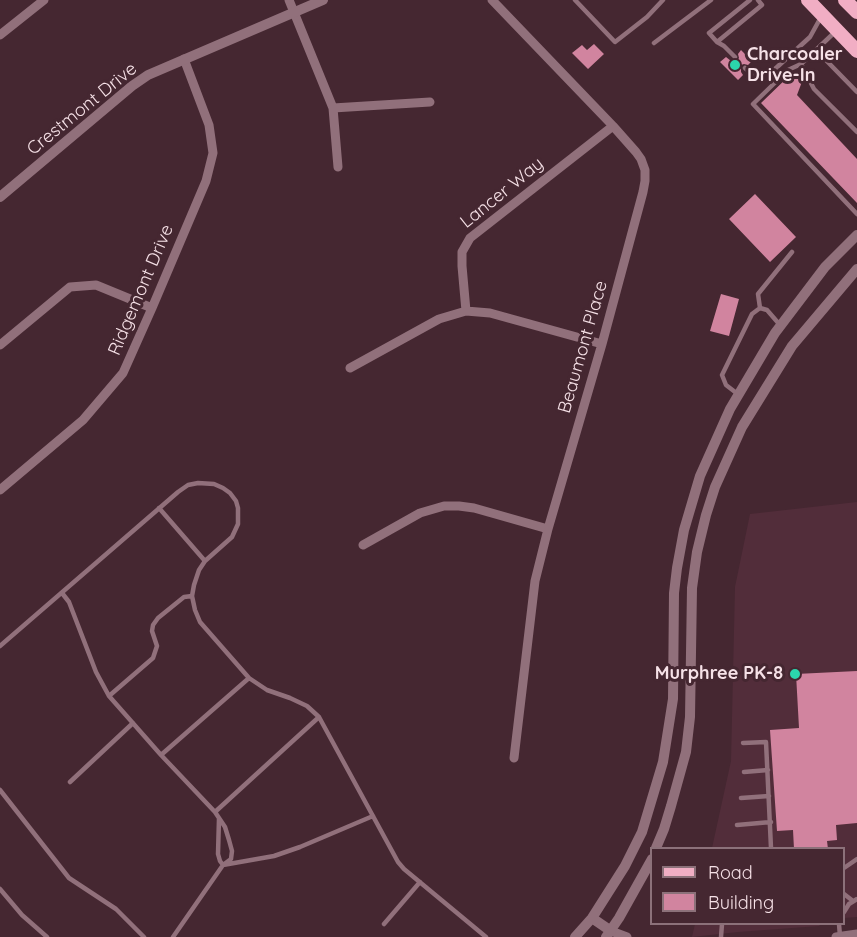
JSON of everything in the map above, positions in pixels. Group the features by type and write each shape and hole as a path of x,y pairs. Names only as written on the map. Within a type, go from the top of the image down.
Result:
{"main road":[{"path":"808,0 857,51"},
{"path":"845,0 857,12"}],"street":[{"path":"0,35 44,0"},
{"path":"289,0 333,108 338,167"},
{"name":"Crestmont Drive","path":"0,197 148,75 323,0"},
{"name":"Beaumont Place","path":"492,0 613,126 636,152 645,170 644,192 535,581 514,758"},
{"name":"Ridgemont Drive","path":"0,490 82,420 123,373 152,308 206,181 213,153 209,125 184,59"},
{"path":"333,108 430,102"},
{"name":"Lancer Way","path":"466,311 462,252 470,238 613,126"},
{"path":"575,937 592,918 626,866 642,832 663,762 673,699 674,593 684,530 700,476 725,420 778,330 825,267 857,235"},
{"path":"657,847 686,752 690,717 693,588 697,552 715,487 742,427 792,346 857,269"},
{"path":"0,345 70,287 96,285 152,308"},
{"path":"350,368 439,319 466,311 490,313 602,344"},
{"path":"778,330 792,346"},
{"path":"363,545 420,513 444,506 474,508 548,529"},
{"path":"608,934 650,861"},
{"path":"592,918 608,934 627,937"},
{"path":"838,937 857,934"}],"lane":[{"path":"575,0 615,42 647,17 663,0"},
{"path":"654,43 711,0"},
{"path":"735,57 709,33 750,0"},
{"path":"717,42 762,5 758,0"},
{"path":"745,68 755,77 764,79 810,38 822,15"},
{"path":"837,30 801,64 788,70 753,104 857,214"},
{"path":"816,50 857,92"},
{"path":"801,64 814,89 857,132"},
{"path":"760,308 758,294 792,252"},
{"path":"760,308 767,310 778,330"},
{"path":"739,395 726,385 722,375 752,314 760,308"},
{"path":"0,646 188,485 214,484 223,488 236,501 238,524 232,537 205,561 199,570 192,596 200,622 249,678 267,690 307,706 320,717 398,862 486,937"},
{"path":"159,508 205,561"},
{"path":"62,593 69,602 96,672 109,696 225,827 232,851 231,859 223,865 173,937"},
{"path":"109,696 153,658 157,646 152,631 158,618 184,597 192,596"},
{"path":"161,755 249,678"},
{"path":"214,812 320,717"},
{"path":"69,782 133,723"},
{"path":"743,743 766,742 771,847"},
{"path":"744,772 768,770"},
{"path":"0,790 69,878 116,909 144,937"},
{"path":"741,798 769,796"},
{"path":"223,865 274,856 373,816"},
{"path":"219,818 218,854 223,865"},
{"path":"737,825 771,822"},
{"path":"384,924 420,882"},
{"path":"0,890 46,937"}],"shaded area":[{"name":"Murphree PK-8","path":"857,502 857,917 845,918 845,847 712,847 731,761 735,587 750,514"},
{"path":"695,925 820,925 819,926 692,937"}],"building":[{"path":"594,44 604,54 588,69 572,53 582,45 587,50"},
{"name":"Charcoaler Drive-In","path":"741,50 752,61 748,65 741,65 743,75 738,80 720,62 726,57 731,61 737,61"},
{"path":"795,72 803,79 797,95 857,159 857,203 761,103"},
{"path":"755,194 796,237 770,262 729,219"},
{"path":"721,294 739,299 729,336 710,331"},
{"path":"857,671 857,823 836,825 837,840 827,841 828,847 794,847 793,830 777,831 770,730 799,728 796,674"}],"place":[{"name":"Charcoaler Drive-In","path":"735,65"},
{"name":"Murphree PK-8","path":"795,674"}]}
